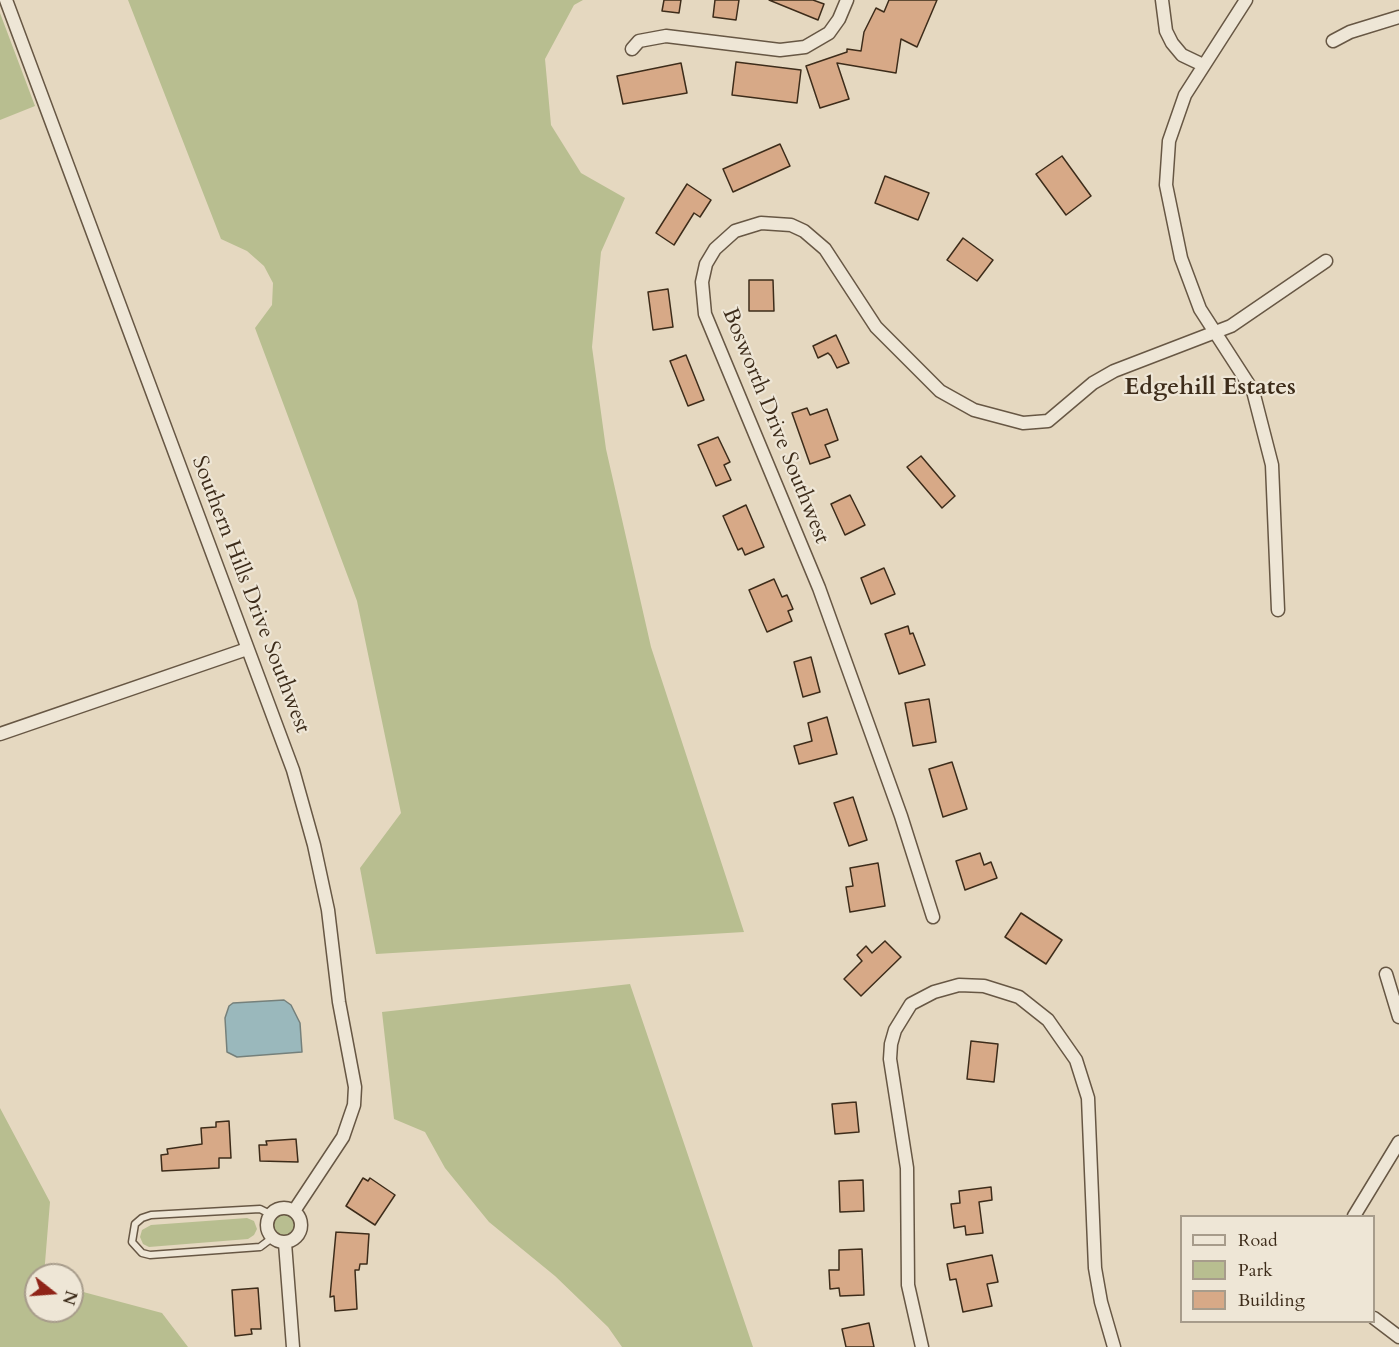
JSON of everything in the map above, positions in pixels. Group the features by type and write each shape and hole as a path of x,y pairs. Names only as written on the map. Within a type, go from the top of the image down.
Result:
{"street":[{"name":"Southern Hills Drive Southwest","path":"6,0 294,770 314,845 328,910 339,1002 355,1087 354,1105 343,1137 294,1211"},
{"path":"632,49 639,41 666,36 780,50 805,47 829,33 839,19 847,0"},
{"path":"1162,0 1166,31 1172,43 1182,55 1203,65"},
{"path":"1246,0 1203,65 1175,117 1167,161 1166,186 1181,258 1200,309 1252,391 1272,465 1278,610"},
{"path":"1333,42 1350,32 1399,17"},
{"name":"Bosworth Drive Southwest","path":"933,917 901,816 819,588 705,314 702,282 706,264 726,238 749,225 773,222 804,231 825,249 876,327 940,391 974,410 1023,423 1048,421 1093,383 1113,371 1231,326 1326,261"},
{"path":"0,734 247,649"},
{"path":"1386,974 1399,1017"},
{"path":"922,1347 908,1285 907,1168 890,1059 891,1044 895,1030 911,1005 934,992 959,985 984,986 1019,997 1048,1020 1076,1060 1088,1098 1095,1268 1101,1302 1114,1347"},
{"path":"1355,1215 1399,1142"},
{"path":"284,1208 294,1211 300,1220 300,1231 293,1239 285,1243 272,1238 267,1228 270,1214 284,1208"},
{"path":"285,1243 293,1347"},
{"path":"1375,1319 1399,1337"}],"lane":[{"path":"270,1214 260,1209 151,1215 135,1224 132,1242 136,1249 150,1255 260,1247 272,1238"}],"green space":[{"path":"128,0 583,0 574,5 545,59 551,125 581,173 625,198 601,252 592,347 606,449 651,647 744,932 376,954 360,868 401,813 357,601 255,328 272,305 273,283 264,266 247,251 221,239"},
{"path":"0,13 35,106 0,120"},
{"path":"630,984 753,1347 622,1347 608,1327 555,1276 489,1222 445,1168 425,1132 394,1119 382,1012"},
{"path":"0,1108 50,1202 45,1263 24,1263 24,1323 84,1323 84,1292 162,1313 188,1347 0,1347"},
{"path":"280,1214 288,1214 295,1221 295,1229 288,1236 280,1236 273,1229 273,1221"},
{"path":"247,1218 254,1221 257,1229 248,1239 149,1247 143,1244 140,1237 142,1230 151,1225"}],"water":[{"path":"284,1000 291,1005 300,1023 302,1052 237,1057 227,1052 225,1018 229,1006 233,1003"}],"building":[{"path":"664,0 681,0 679,13 662,11"},
{"path":"715,0 739,0 736,20 713,17"},
{"path":"769,0 813,0 824,4 818,20"},
{"path":"889,0 937,0 917,47 901,39 896,73 837,63 849,99 820,108 806,66 847,52 847,49 861,51 864,32 876,8 884,12"},
{"path":"736,62 801,70 797,103 732,95"},
{"path":"681,63 687,93 623,104 617,76"},
{"path":"780,144 790,166 733,192 723,169"},
{"path":"1062,156 1091,196 1066,215 1036,174"},
{"path":"885,176 929,193 918,220 875,203"},
{"path":"687,184 711,200 700,217 694,213 674,245 656,233"},
{"path":"963,238 993,260 977,281 947,260"},
{"path":"749,280 773,280 774,311 749,311"},
{"path":"668,289 673,327 653,330 648,292"},
{"path":"836,335 849,363 837,368 828,353 818,358 813,346"},
{"path":"686,355 704,400 688,406 670,361"},
{"path":"807,408 810,415 827,409 838,440 825,445 830,457 810,464 792,413"},
{"path":"718,437 730,462 724,465 731,480 716,486 698,445"},
{"path":"921,456 955,496 942,508 907,467"},
{"path":"850,495 865,525 845,535 831,504"},
{"path":"746,505 764,547 745,555 742,548 738,550 723,516"},
{"path":"884,568 895,594 871,604 861,578"},
{"path":"774,579 782,597 787,595 793,609 788,611 792,621 767,632 749,590"},
{"path":"908,626 925,665 899,674 885,634"},
{"path":"811,657 820,692 803,697 794,662"},
{"path":"929,699 936,742 913,746 905,703"},
{"path":"827,717 837,754 799,764 794,746 812,741 808,723"},
{"path":"952,762 967,809 943,817 929,769"},
{"path":"853,797 867,840 849,846 834,803"},
{"path":"980,853 984,865 991,862 997,878 965,890 956,861"},
{"path":"878,863 885,906 850,912 846,887 853,886 850,868"},
{"path":"1021,913 1062,940 1046,964 1005,937"},
{"path":"885,941 901,957 861,996 844,979 862,961 857,955 866,946 872,953"},
{"path":"971,1041 998,1044 994,1082 967,1079"},
{"path":"856,1102 859,1132 835,1134 832,1104"},
{"path":"229,1121 231,1158 219,1158 219,1168 162,1171 161,1155 168,1154 167,1149 202,1144 201,1128 216,1127 216,1122"},
{"path":"296,1139 298,1162 260,1161 259,1145 267,1145 266,1141"},
{"path":"363,1178 368,1181 370,1178 395,1195 375,1225 346,1206"},
{"path":"863,1180 864,1211 840,1212 839,1181"},
{"path":"991,1187 992,1200 979,1202 983,1233 966,1235 965,1226 954,1228 951,1204 960,1203 959,1191"},
{"path":"336,1232 369,1234 367,1264 360,1264 359,1270 355,1270 357,1309 335,1311 334,1296 330,1297"},
{"path":"862,1249 864,1295 840,1296 839,1288 830,1289 829,1270 839,1270 839,1250"},
{"path":"992,1255 998,1282 987,1284 992,1306 963,1312 956,1279 950,1280 947,1264"},
{"path":"258,1288 261,1329 251,1329 252,1334 235,1336 232,1290"},
{"path":"869,1323 874,1347 846,1347 842,1329"}],"district":[{"name":"Edgehill Estates","path":"1210,388"}]}
